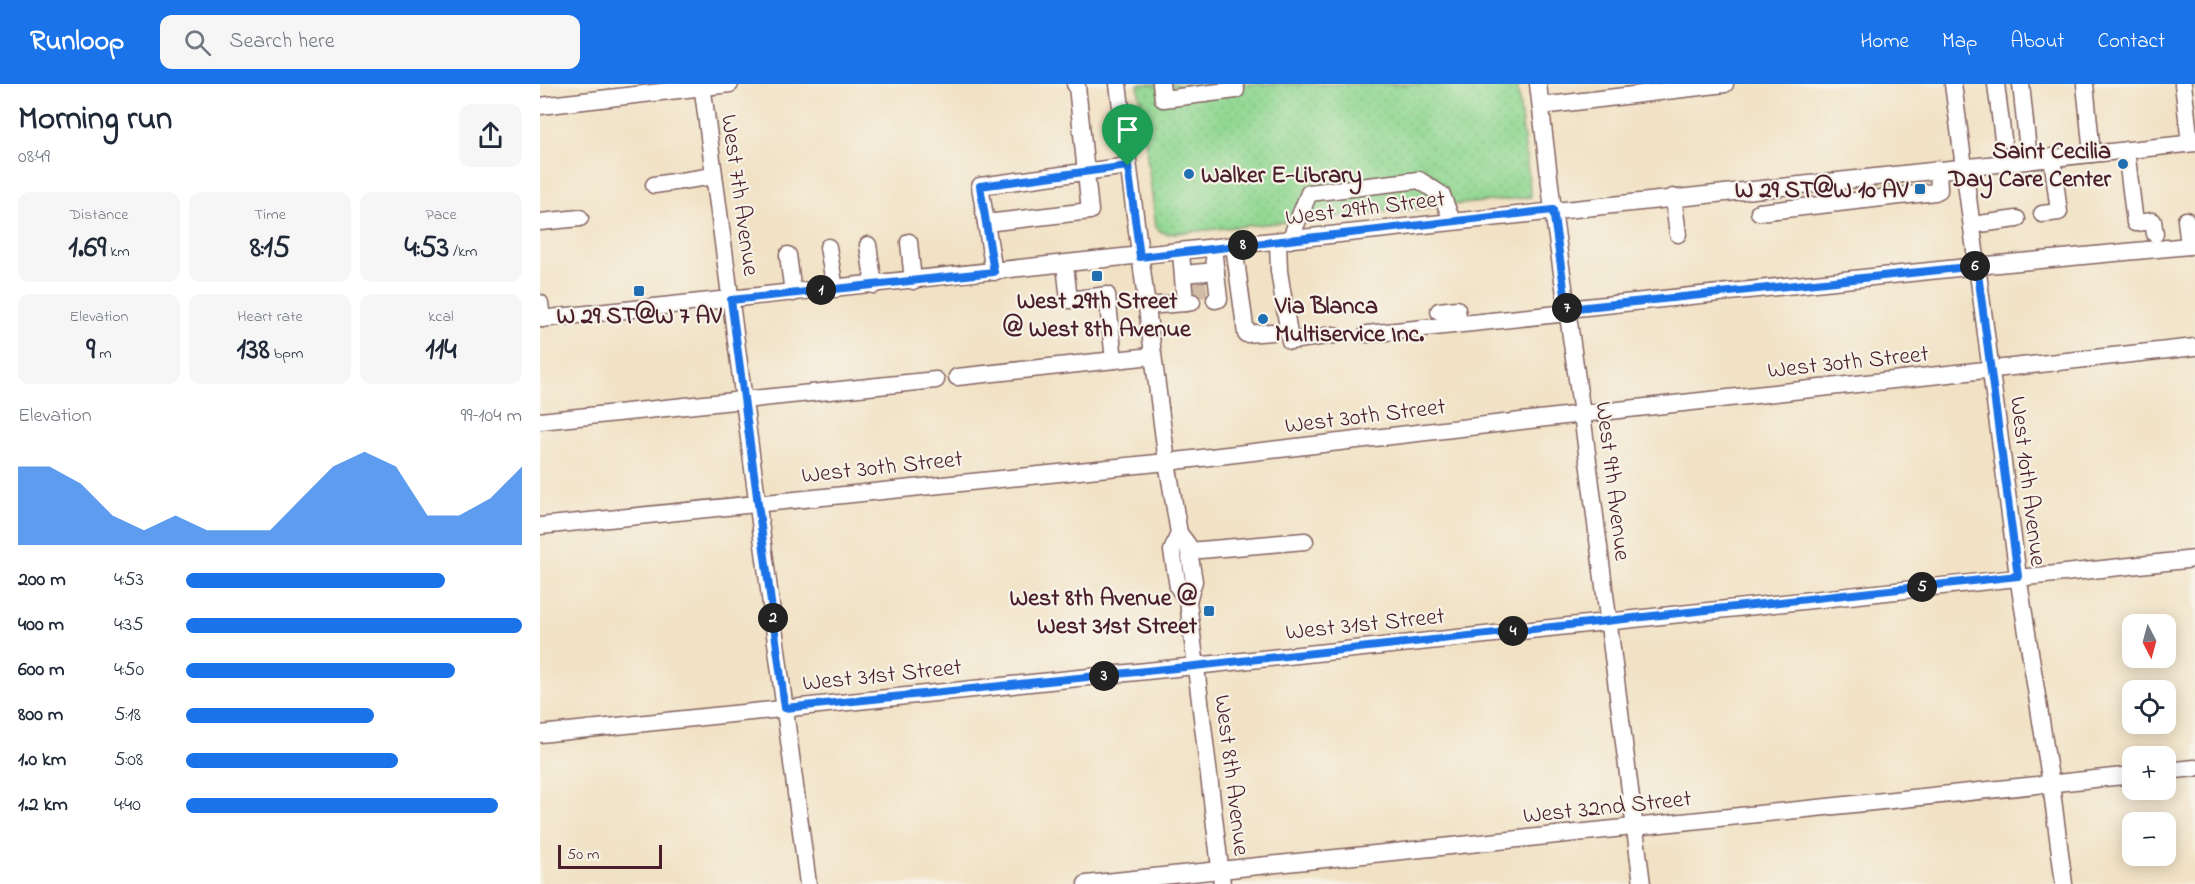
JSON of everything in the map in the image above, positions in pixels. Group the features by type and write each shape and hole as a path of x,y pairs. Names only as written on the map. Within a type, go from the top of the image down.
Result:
{"street":[{"path":"540,106 654,88 730,84"},
{"path":"986,223 1090,211 1077,86 1074,84"},
{"name":"West 8th Avenue","path":"1118,84 1167,462 1179,533 1188,545 1194,581 1188,601 1221,877"},
{"path":"1161,84 1163,99 1209,89 1236,90 1235,84"},
{"name":"West 9th Avenue","path":"1539,84 1553,210 1582,414 1642,884"},
{"path":"1541,106 1725,84"},
{"name":"West 10th Avenue","path":"1953,84 2018,576 2051,784 2064,884"},
{"path":"1996,84 2003,139"},
{"path":"2021,84 2029,160"},
{"path":"2085,84 2091,154"},
{"path":"2183,84 2190,105 2193,143"},
{"name":"West 7th Avenue","path":"702,86 808,884"},
{"name":"West 29th Street","path":"541,314 731,300 1672,197 2193,143"},
{"path":"2126,150 2135,223 2154,221 2155,234"},
{"path":"2042,214 2059,212 2052,158"},
{"path":"994,272 980,186 1128,166"},
{"path":"1759,212 1935,192 1939,189 1938,170"},
{"path":"654,185 714,176"},
{"path":"1860,178 1862,200"},
{"path":"1334,335 1290,341 1279,271 1284,241 1309,193 1419,180 1442,195 1452,221"},
{"path":"1672,197 1678,234"},
{"path":"540,222 580,218"},
{"path":"1972,225 2017,219"},
{"path":"1367,334 1977,266 2192,246 2186,220"},
{"path":"909,242 913,281"},
{"path":"868,245 874,285"},
{"path":"1234,246 1246,334 1272,332"},
{"path":"828,247 835,289"},
{"path":"1183,274 1216,287 1213,248"},
{"path":"1146,306 1188,297 1180,252"},
{"path":"788,255 793,293"},
{"path":"1065,265 1069,300 1107,295 1114,360"},
{"path":"1439,311 1457,309 1459,324"},
{"name":"West 30th Street","path":"540,526 1167,462 2195,347"},
{"path":"957,377 1152,356"},
{"path":"540,421 936,380"},
{"name":"West 8th Avenue","path":"1179,533 1172,550 1178,587 1188,601"},
{"path":"1190,552 1305,541"},
{"name":"West 31st Street","path":"540,734 2195,559"},
{"path":"2176,770 2195,768"},
{"name":"West 32nd Street","path":"1086,884 1221,877 1635,827 2122,776"}],"green space":[{"path":"1138,84 1517,84 1531,197 1167,234 1156,227"}],"tunnel":[{"path":"1191,291 1214,288"}],"place":[{"name":"Saint Cecilia Day Care Center","path":"2123,164"},
{"name":"Walker E-Library","path":"1189,174"},
{"name":"W 29 ST@W 10 AV","path":"1920,189"},
{"name":"West 29th Street @ West 8th Avenue","path":"1097,276"},
{"name":"W 29 ST@W 7 AV","path":"639,291"},
{"name":"Via Blanca Multiservice Inc.","path":"1263,319"},
{"name":"West 8th Avenue @ West 31st Street","path":"1209,611"}],"route":[{"path":"1128,166 1140,257 1553,210 1567,309 1977,266 2018,576 1195,666 785,708 731,300 994,272 980,186 1128,166"}]}
